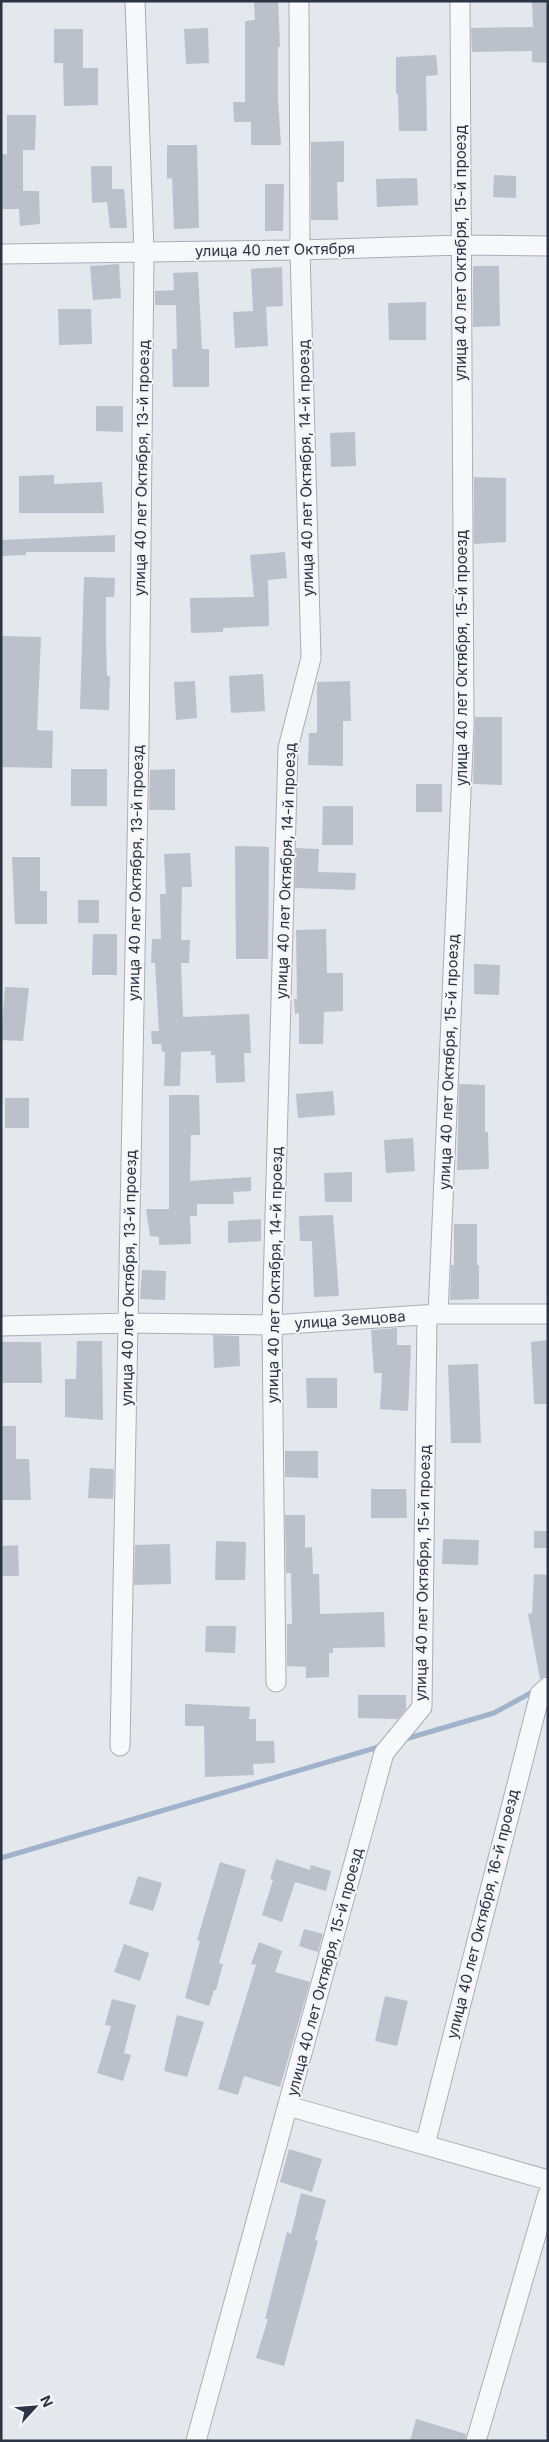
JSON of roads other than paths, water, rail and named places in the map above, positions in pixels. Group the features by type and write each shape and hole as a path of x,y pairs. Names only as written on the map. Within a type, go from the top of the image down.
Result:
{"street":[{"name":"улица 40 лет Октября, 13-й проезд","path":"120,1746 129,1323 144,252 135,1"},
{"name":"улица 40 лет Октября, 14-й проезд","path":"276,1682 272,1325 288,748 311,658 300,250 299,1"},
{"name":"улица 40 лет Октября, 15-й проезд","path":"196,2441 384,1753 422,1707 433,1314 464,725 460,1"},
{"name":"улица 40 лет Октября","path":"1,254 300,250 461,245 548,246"},
{"name":"улица Земцова","path":"1,1326 129,1323 272,1325 433,1314 548,1314"},
{"name":"улица 40 лет Октября, 16-й проезд","path":"424,2145 540,1694 548,1687"},
{"path":"288,2106 548,2180"},
{"path":"476,2441 548,2194"}],"waterway":[{"path":"402,1740 494,1713 536,1690"},
{"path":"1,1858 382,1746"}]}
